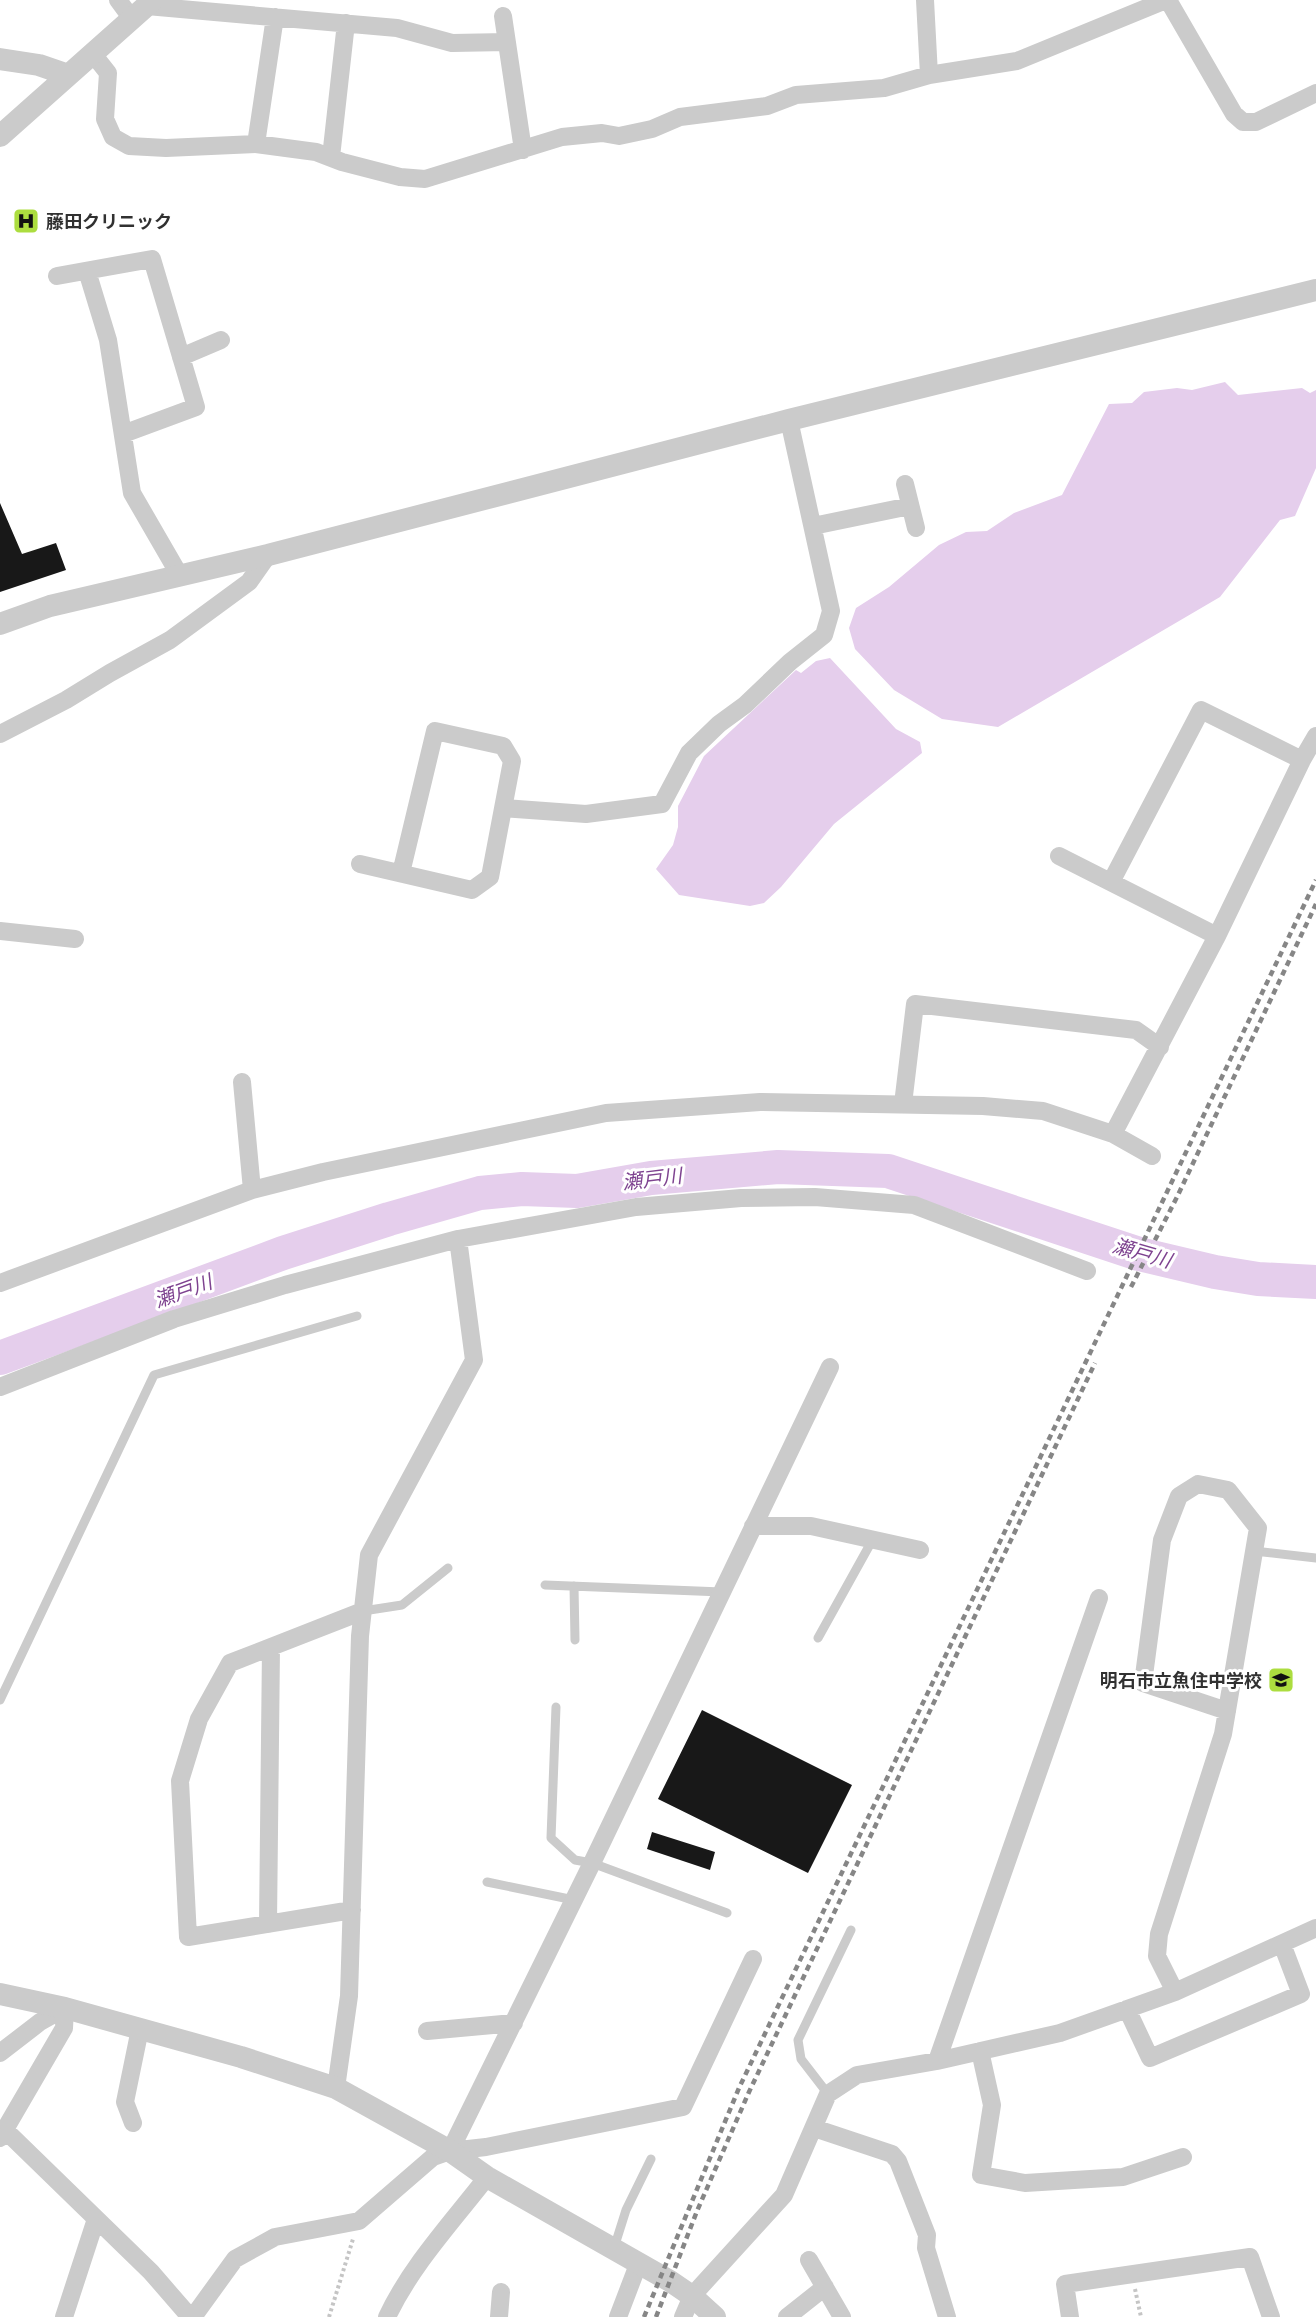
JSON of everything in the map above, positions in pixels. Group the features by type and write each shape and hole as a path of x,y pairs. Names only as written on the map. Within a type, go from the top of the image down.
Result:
{"street":[{"path":"118,0 144,8 346,22 397,28 452,43 507,42"},
{"path":"925,0 929,75"},
{"path":"93,54 108,73 105,120 113,138 129,146 166,148 256,144 316,152 400,177 425,179 562,137 602,133 620,136 652,129 680,117 767,106 796,95 884,88 929,75 1017,61 1167,0 1234,114 1243,122 1256,122 1316,93"},
{"path":"0,136 144,8"},
{"path":"503,16 523,150"},
{"path":"256,144 274,17"},
{"path":"331,158 346,22"},
{"path":"0,59 39,65 68,75"},
{"path":"57,276 152,259 196,408 123,434"},
{"path":"87,271 108,340 132,494 180,576"},
{"path":"0,624 50,606 268,555 789,420 1316,291"},
{"path":"181,357 221,340"},
{"path":"503,808 586,814 662,804 689,753 718,724 745,705 790,662 824,635 831,611 789,420"},
{"path":"905,484 915,528"},
{"path":"813,526 910,507"},
{"path":"0,734 66,700 110,672 170,640 249,582 268,555"},
{"path":"1111,882 1201,710 1302,760"},
{"path":"360,864 472,890 490,877 512,761 503,746 435,731 401,873"},
{"path":"1113,1134 1217,936 1302,760 1316,736"},
{"path":"1059,856 1217,936"},
{"path":"0,932 75,939"},
{"path":"903,1104 915,1004 1136,1030 1160,1047"},
{"path":"242,1082 252,1190"},
{"path":"1,1280 252,1190 334,1170 606,1113 760,1102 983,1106 1043,1111 1113,1134 1152,1156"},
{"path":"0,1387 174,1319 285,1285 458,1239 636,1208 741,1198 815,1197 914,1205 1087,1271"},
{"path":"336,2088 349,1996 360,1636 369,1555 474,1360 458,1239"},
{"path":"450,2151 592,1863 830,1367"},
{"path":"1175,1992 1157,1956 1159,1934 1223,1734 1227,1711 1254,1551 1258,1528 1228,1490 1198,1484 1179,1496 1162,1540 1143,1683 1227,1711"},
{"path":"753,1526 811,1526 920,1550"},
{"path":"937,2061 1099,1598"},
{"path":"352,1910 188,1936 180,1781 199,1719 230,1663 363,1611"},
{"path":"268,1924 272,1647"},
{"path":"683,2317 692,2296 784,2195 828,2094 857,2075 937,2061 1060,2033 1175,1992 1316,1928"},
{"path":"1127,2009 1150,2058 1301,1994 1282,1944"},
{"path":"65,2008 64,2028 2,2134 96,2219 151,2272 192,2317 235,2259 275,2237 358,2221 433,2157 450,2151 486,2147 683,2107 753,1959"},
{"path":"0,1994 65,2008 241,2057 336,2088 450,2151 487,2177 639,2262 692,2296 715,2317"},
{"path":"0,2053 40,2022 65,2008"},
{"path":"427,2031 514,2023"},
{"path":"133,2123 125,2102 140,2029"},
{"path":"980,2051 992,2105 981,2175 1025,2183 1123,2177 1182,2157"},
{"path":"814,2128 892,2154 898,2162 927,2235 926,2248 947,2317"},
{"path":"387,2317 396,2296 487,2177"},
{"path":"64,2317 96,2219"},
{"path":"1070,2317 1065,2284 1250,2257 1272,2317"},
{"path":"809,2260 842,2317"},
{"path":"618,2317 639,2262"},
{"path":"787,2317 825,2287"},
{"path":"500,2317 501,2292"}],"lane":[{"path":"0,1700 153,1375 357,1316"},
{"path":"818,1638 873,1539"},
{"path":"1254,1551 1316,1558"},
{"path":"363,1611 402,1605 448,1568"},
{"path":"545,1585 722,1592"},
{"path":"574,1586 575,1640"},
{"path":"556,1707 551,1838 575,1860 592,1863 727,1914"},
{"path":"487,1882 574,1900"},
{"path":"828,2094 801,2059 798,2040 851,1930"},
{"path":"614,2249 626,2210 651,2159"}],"path":[{"path":"329,2317 358,2221"},
{"path":"1132,2274 1141,2317"}],"shaded area":[{"path":"1225,382 1238,395 1302,388 1310,393 1316,390 1316,468 1295,516 1280,520 1220,597 998,727 942,719 894,690 855,649 849,628 856,608 889,587 939,545 966,532 987,531 1014,513 1062,495 1109,404 1132,403 1144,392 1177,388 1192,390"},
{"path":"830,658 896,729 920,742 922,753 834,824 781,887 764,903 750,906 679,895 656,869 673,845 678,827 678,806 704,756 796,670 801,673 816,661"}],"building":[{"path":"0,503 22,554 56,543 66,570 0,592"},
{"path":"702,1710 852,1785 808,1873 658,1799"},
{"path":"652,1832 715,1852 710,1870 647,1849"}],"waterway":[{"name":"瀬戸川","path":"0,1358 283,1253 480,1193 522,1189 577,1191 651,1178 778,1167 888,1171 1139,1254 1215,1272 1258,1279 1316,1282"}],"railway":[{"path":"644,2317 739,2088 1316,880"},
{"path":"1131,1287 1177,1197 1316,904"},
{"path":"656,2317 697,2211 749,2092 1095,1363"}],"place":[{"name":"藤田クリニック","path":"26,221"},
{"name":"明石市立魚住中学校","path":"1281,1680"}]}
